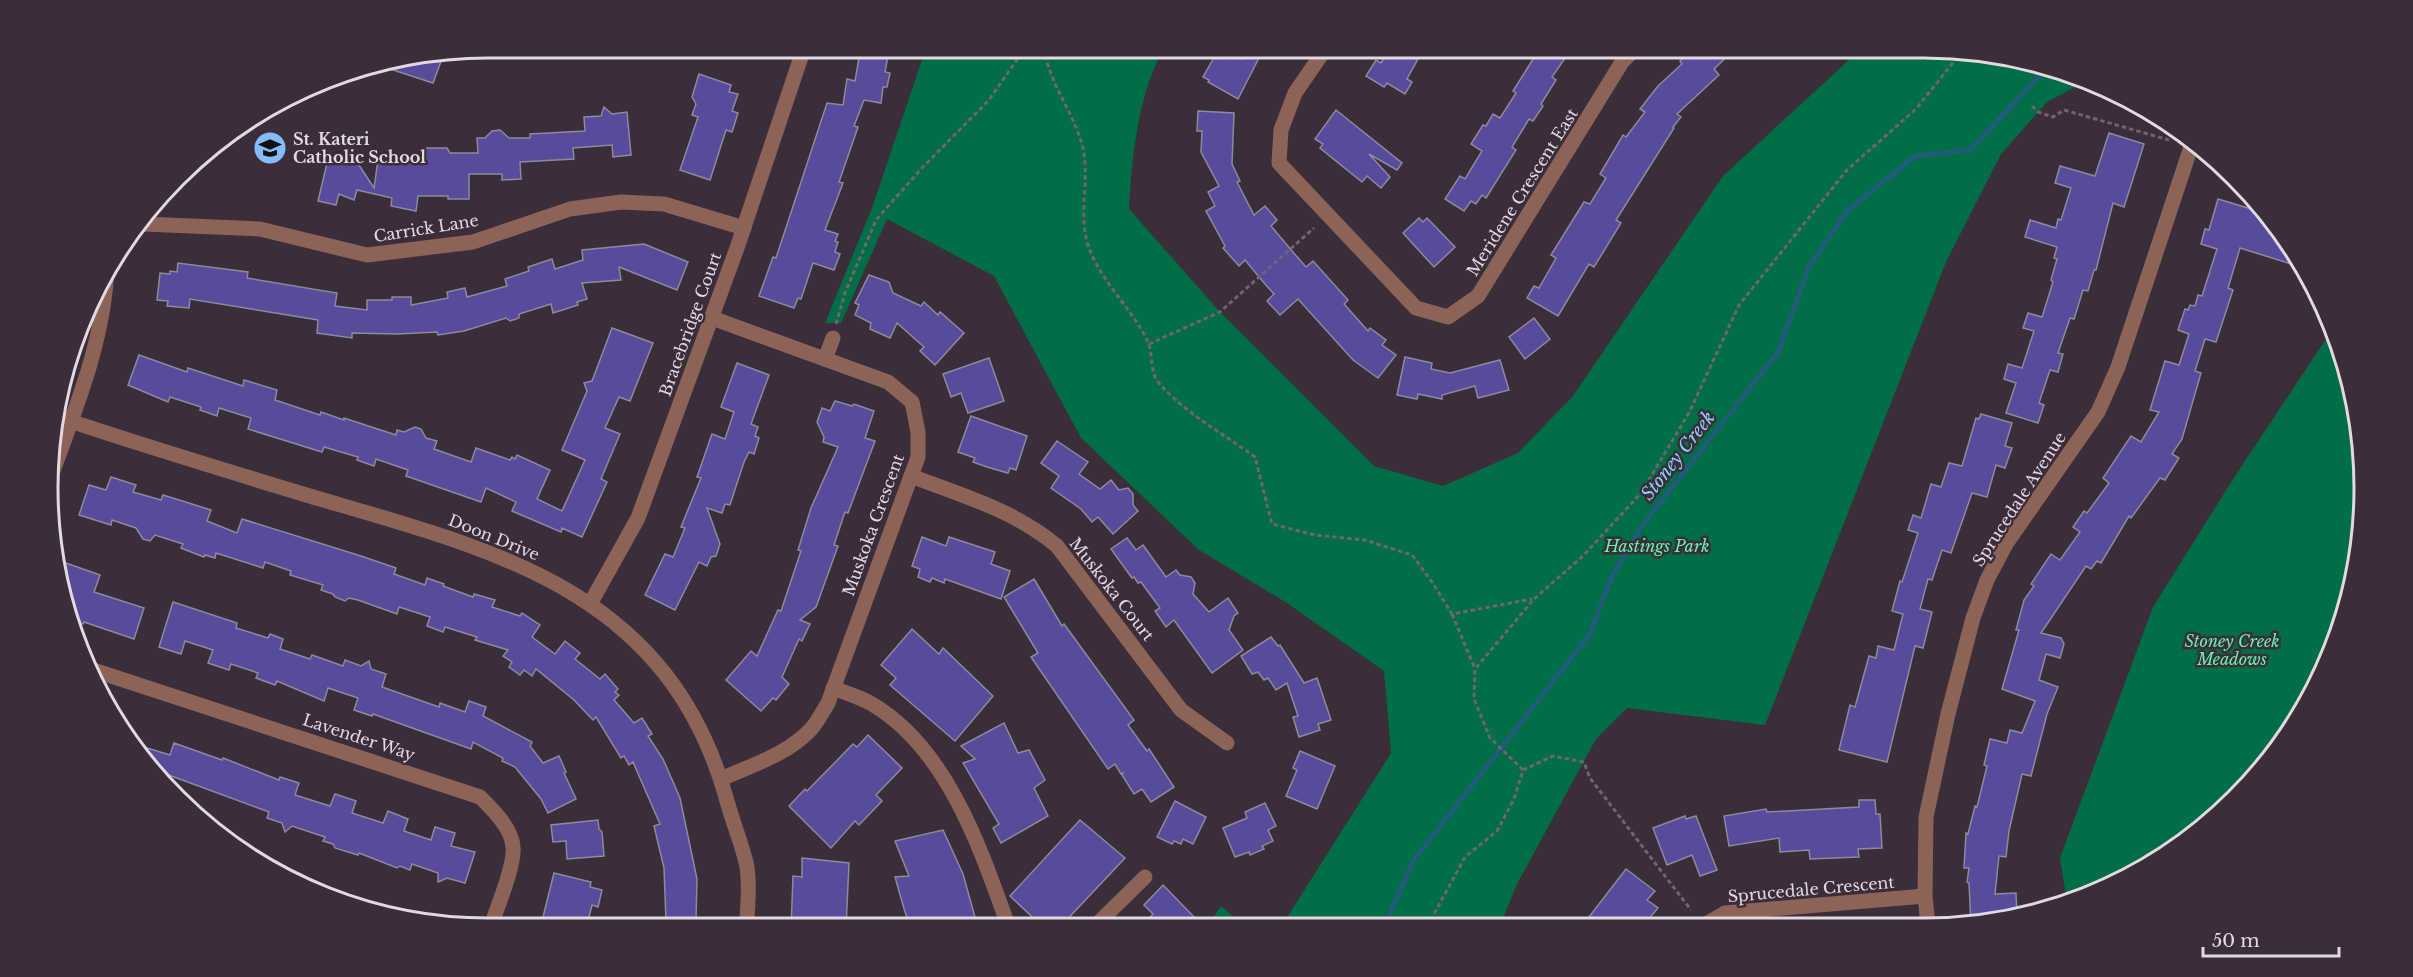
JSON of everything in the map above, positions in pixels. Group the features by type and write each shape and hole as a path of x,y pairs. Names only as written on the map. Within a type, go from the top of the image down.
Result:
{"street":[{"name":"Bracebridge Court","path":"590,604 638,518 744,228 801,58"},
{"name":"Meridene Crescent East","path":"1319,58 1295,93 1281,130 1279,163 1416,308 1448,317 1478,296 1626,58"},
{"name":"Sprucedale Avenue","path":"1927,918 1925,896 1926,817 1948,714 1976,609 1987,580 2006,544 2098,412 2118,367 2190,150"},
{"name":"Carrick Lane","path":"149,224 260,229 367,255 473,242 570,209 621,202 664,204 718,218 744,228"},
{"path":"60,452 94,356 106,293"},
{"name":"Muskoka Crescent","path":"712,318 888,382 912,402 918,440 918,456 828,704 812,728 788,747 765,760 721,779"},
{"path":"825,359 833,338"},
{"name":"Doon Drive","path":"64,419 237,474 451,537 519,564 590,604 625,631 649,655 677,690 700,732 721,779 746,864 746,918"},
{"name":"Muskoka Court","path":"911,476 1008,515 1044,534 1071,562 1181,710 1227,743"},
{"name":"Lavender Way","path":"100,672 480,796 500,818 513,847 510,869 494,918"},
{"path":"833,688 871,704 896,721 928,757 954,794 978,842 1005,918"},
{"path":"1103,918 1145,877"},
{"name":"Sprucedale Crescent","path":"1717,918 1725,913 1925,896"}],"path":[{"path":"833,338 845,293 876,220 922,168 989,100 1018,58"},
{"path":"1046,58 1050,75 1081,140 1086,163 1083,217 1088,245 1099,267 1149,344 1156,379 1189,412 1255,457 1272,524 1315,535 1365,540 1412,555 1452,614 1475,669 1473,699 1490,738 1524,770"},
{"path":"1475,669 1534,599 1583,556 1641,493 1690,411 1739,305 1847,170 1916,109 1956,59"},
{"path":"2032,106 2038,112 2053,117 2064,110 2169,140"},
{"path":"1149,344 1220,312 1314,228"},
{"path":"1452,614 1534,599"},
{"path":"1432,918 1465,857 1497,831 1514,799 1524,770 1553,756 1584,762 1590,778 1691,909"}],"green space":[{"name":"Hastings Park","path":"923,58 1159,58 1142,105 1132,168 1129,209 1220,312 1374,466 1443,486 1518,453 1573,396 1723,176 1851,58 1924,58 1981,62 2036,73 2077,86 2047,102 2001,154 1946,262 1765,725 1627,708 1596,739 1517,884 1503,918 1287,918 1391,753 1384,671 1287,603 1199,550 1081,438 994,276 887,219 841,323 825,323 872,208"},
{"name":"Stoney Creek Meadows","path":"2327,337 2340,377 2351,432 2354,460 2354,517 2340,600 2332,627 2310,679 2297,704 2266,750 2229,793 2208,812 2140,861 2066,895 2060,858 2153,607 2235,476"},
{"path":"1221,906 1235,918 1213,918"}],"building":[{"path":"859,58 888,58 885,72 890,73 887,87 883,87 881,103 864,100 854,126 858,127 839,182 843,183 825,230 838,234 835,241 838,242 835,252 840,254 834,270 813,263 801,299 798,298 794,308 759,296 773,257 776,258 827,103 843,105 847,79 855,81"},
{"path":"1214,58 1259,58 1238,99 1203,77"},
{"path":"1384,58 1419,58 1407,79 1412,82 1405,94 1387,83 1384,87 1366,76 1376,60 1381,63"},
{"path":"1534,58 1565,58 1552,77 1556,80 1541,104 1543,106 1533,121 1529,119 1512,147 1516,150 1486,198 1482,195 1476,204 1471,201 1464,211 1445,199 1460,176 1465,179 1482,151 1471,144 1493,114 1500,118 1516,93 1513,91"},
{"path":"1683,58 1726,58 1714,69 1719,75 1677,114 1681,117 1616,220 1621,223 1594,267 1589,264 1558,316 1527,298 1534,286 1539,288 1556,258 1551,255 1584,202 1590,204 1606,178 1600,174 1623,135 1626,137 1645,112 1640,109 1658,86 1682,64 1680,61"},
{"path":"441,61 433,83 392,70"},
{"path":"699,74 731,85 729,92 738,94 732,111 738,113 732,132 726,130 710,180 680,170 698,117 692,115 696,104 692,97"},
{"path":"604,107 612,114 627,112 631,155 613,157 612,145 573,148 574,159 520,162 521,179 502,180 502,174 469,174 469,199 418,196 416,211 391,206 392,198 357,190 354,200 339,194 336,205 318,201 328,159 342,162 347,157 355,159 374,188 378,160 389,162 389,159 426,165 426,148 447,148 450,153 478,153 477,138 485,138 492,131 500,130 509,138 530,138 530,134 585,131 584,117 601,116"},
{"path":"1336,110 1402,163 1397,170 1369,154 1390,177 1381,188 1367,176 1362,182 1320,148 1323,144 1315,139"},
{"path":"1198,111 1234,113 1232,164 1240,181 1237,182 1254,215 1265,206 1277,220 1271,226 1306,267 1313,261 1348,300 1344,304 1368,331 1370,328 1386,340 1382,345 1396,355 1378,378 1353,360 1298,299 1280,315 1267,301 1274,294 1245,260 1239,266 1223,248 1225,246 1206,211 1215,206 1208,192 1219,186 1201,152 1202,131 1197,131"},
{"path":"2109,133 2144,144 2124,207 2113,203 2096,270 2094,270 2088,291 2083,290 2074,319 2070,318 2058,353 2063,354 2058,372 2050,370 2039,403 2044,405 2038,423 2006,413 2016,383 2004,379 2008,364 2022,368 2034,331 2023,328 2028,313 2042,317 2053,282 2051,280 2057,259 2054,258 2057,247 2025,237 2030,220 2056,228 2058,219 2061,220 2071,188 2055,183 2060,166 2095,176"},
{"path":"2218,199 2251,209 2291,264 2240,248 2228,288 2233,290 2216,342 2205,339 2195,371 2201,373 2182,439 2172,454 2179,458 2165,480 2160,478 2131,518 2129,516 2101,563 2097,561 2091,569 2086,566 2041,633 2061,638 2064,644 2060,658 2046,654 2039,680 2058,687 2047,714 2031,776 2022,774 2009,831 2006,857 1999,856 1995,894 2016,893 2017,908 1971,916 1969,883 1967,882 1969,868 1964,868 1966,833 1968,834 1975,806 1977,807 1987,766 1984,765 1990,739 2007,743 2010,730 2022,733 2035,701 2002,689 2019,630 2016,630 2024,600 2034,586 2031,584 2051,554 2060,560 2080,532 2073,527 2084,511 2087,513 2109,483 2103,478 2131,436 2141,442 2159,412 2150,410 2165,361 2179,365 2189,334 2178,330 2185,309 2188,310 2190,305 2195,306 2198,295 2202,296 2217,249 2201,244 2205,229 2209,230"},
{"path":"1419,218 1423,222 1427,218 1455,247 1434,267 1403,233"},
{"path":"644,244 688,262 677,290 619,267 621,280 582,283 587,299 577,302 578,305 553,313 551,304 519,314 519,318 510,321 506,318 464,331 438,335 437,332 352,333 352,338 317,333 318,320 190,299 189,308 167,306 168,301 157,300 160,273 177,272 178,263 248,272 247,278 337,293 335,306 367,310 367,300 411,297 411,305 448,298 447,292 465,288 467,297 507,286 505,279 529,271 528,267 552,259 555,269 583,260 582,250"},
{"path":"869,275 889,282 893,293 921,306 924,302 938,315 940,312 964,333 935,365 920,351 924,347 897,323 890,338 870,329 871,323 855,315 859,305 855,303"},
{"path":"1534,318 1550,339 1525,359 1509,337"},
{"path":"612,328 653,343 630,401 619,397 605,428 620,434 601,479 607,482 582,537 562,528 561,532 512,511 516,502 486,488 481,502 406,476 408,470 376,459 374,466 357,460 358,457 324,447 322,452 248,429 251,418 219,408 217,416 200,410 201,407 170,397 168,402 128,385 139,355 187,372 188,368 243,386 244,380 277,390 275,400 320,415 321,412 344,420 344,418 396,435 397,430 404,432 415,427 421,429 426,438 437,441 434,449 471,462 476,448 510,460 512,457 515,459 517,455 550,470 537,499 562,511 585,460 562,450 587,391 584,383 592,381"},
{"path":"1405,357 1432,363 1431,369 1450,373 1500,360 1509,390 1478,398 1475,386 1442,395 1442,399 1418,394 1417,399 1397,395"},
{"path":"989,358 1004,401 968,413 961,393 951,397 943,374"},
{"path":"737,363 769,375 751,424 758,427 755,436 759,438 754,454 749,452 744,462 730,505 725,504 722,513 707,508 720,544 716,556 711,557 707,566 699,562 675,610 645,595 665,554 673,557 685,528 681,527 701,478 697,477 712,434 725,439 734,412 721,407"},
{"path":"835,401 852,406 854,404 874,411 865,438 875,441 848,513 845,512 834,545 838,546 816,607 800,620 810,624 802,641 799,639 782,677 789,684 776,700 773,698 761,711 726,680 751,651 757,656 778,610 781,611 801,551 798,550 811,508 838,447 823,442 824,437 817,422 822,408 830,411"},
{"path":"1981,414 2012,423 2005,446 2012,448 2005,468 1996,465 1987,497 1972,493 1951,553 1942,550 1932,580 1928,579 1920,609 1932,612 1923,648 1915,646 1887,762 1839,750 1850,705 1855,707 1869,656 1876,658 1878,646 1894,650 1903,614 1892,611 1900,581 1902,582 1918,533 1908,530 1913,515 1921,518 1931,484 1941,487 1949,463 1962,466 1976,418 1979,419"},
{"path":"971,416 1027,436 1016,470 1010,468 1008,473 987,467 973,462 975,458 958,452"},
{"path":"1057,441 1088,462 1079,474 1100,489 1111,480 1119,490 1128,488 1133,494 1133,505 1138,511 1113,534 1098,517 1092,522 1081,509 1051,488 1059,476 1041,463"},
{"path":"111,477 136,485 133,492 161,500 163,495 211,510 207,521 237,533 242,519 396,568 394,574 425,585 427,578 473,597 474,594 495,600 492,607 520,616 522,613 540,625 532,637 555,654 565,641 580,653 575,659 600,679 605,674 618,689 615,692 619,695 614,700 634,723 642,718 652,734 648,736 663,759 680,798 697,879 696,918 666,918 664,868 654,826 660,824 633,762 629,765 624,756 621,758 596,717 593,720 574,700 536,669 532,676 524,670 520,675 509,667 512,662 503,656 508,650 475,640 477,637 445,627 443,632 427,626 430,617 399,607 397,614 358,600 349,598 345,601 321,590 323,585 290,575 291,571 265,562 263,568 216,553 215,558 205,555 204,557 181,548 183,544 155,535 150,541 143,539 136,528 112,520 111,525 79,515 89,485 106,490"},
{"path":"922,537 946,546 949,537 995,552 991,564 1010,571 1001,599 945,579 944,583 932,578 930,582 918,577 920,569 912,566"},
{"path":"1127,538 1136,550 1143,545 1166,577 1176,570 1180,575 1191,577 1195,583 1193,594 1209,612 1228,598 1238,613 1234,616 1229,630 1243,650 1212,673 1174,620 1166,627 1155,611 1160,608 1141,582 1138,583 1134,577 1132,578 1111,549"},
{"path":"65,563 100,575 94,592 144,608 134,639 84,622 80,623 73,600"},
{"path":"1034,579 1062,626 1064,624 1134,720 1128,725 1147,751 1149,749 1174,787 1151,802 1142,789 1134,794 1122,775 1123,773 1121,774 1115,764 1108,769 1031,657 1038,653 1004,597"},
{"path":"173,602 237,623 236,628 268,638 270,634 283,639 280,649 310,659 312,655 343,666 345,660 361,666 369,661 371,669 386,674 382,687 439,707 440,703 465,712 469,701 486,707 483,716 532,742 530,746 543,763 559,756 576,799 548,813 541,799 515,767 473,742 471,749 373,714 372,716 354,710 358,698 328,688 324,701 277,681 275,685 256,678 258,673 231,664 229,670 208,663 213,650 185,641 181,654 159,647"},
{"path":"912,629 939,654 943,648 993,696 955,741 890,685 896,678 881,665"},
{"path":"1271,637 1278,646 1280,645 1304,683 1317,678 1331,720 1318,724 1320,730 1299,737 1293,717 1298,716 1287,683 1276,690 1268,678 1264,680 1258,672 1252,674 1241,656"},
{"path":"1004,723 1018,753 1029,750 1045,780 1034,788 1048,816 1001,843 993,828 999,824 963,763 975,759 961,746"},
{"path":"868,735 902,768 876,795 882,801 859,825 855,821 831,848 789,806 853,744 857,747"},
{"path":"174,743 222,760 223,758 279,780 280,777 299,783 295,795 330,806 335,794 356,801 352,813 383,823 388,811 408,819 404,831 431,840 435,827 455,833 451,846 475,852 465,883 447,878 438,882 438,873 412,864 410,870 400,866 397,868 359,853 358,855 335,848 333,844 323,841 325,837 292,826 285,832 282,823 267,818 269,812 167,774 145,747 170,755"},
{"path":"1300,751 1335,766 1317,809 1286,796 1297,770 1293,768"},
{"path":"1859,800 1875,800 1876,814 1880,814 1882,848 1858,849 1859,857 1810,859 1809,850 1780,852 1779,838 1729,846 1724,816 1766,809 1767,812 1859,807"},
{"path":"1175,801 1206,817 1193,844 1183,839 1181,844 1174,841 1172,844 1157,837"},
{"path":"1265,803 1276,826 1268,830 1273,841 1262,846 1264,849 1250,855 1249,852 1235,857 1223,828 1247,818 1245,812"},
{"path":"1685,816 1686,819 1696,816 1717,870 1700,876 1692,855 1667,865 1653,828"},
{"path":"598,820 599,829 602,832 604,856 567,859 566,841 553,842 551,825"},
{"path":"1080,820 1125,858 1068,918 1033,918 1010,896"},
{"path":"943,830 963,874 975,918 907,918 895,877 909,876 895,841"},
{"path":"802,858 849,863 846,918 791,918 793,876 802,877"},
{"path":"1626,869 1655,891 1647,900 1658,908 1650,918 1588,918"},
{"path":"554,873 591,882 590,887 602,890 598,907 592,905 589,918 543,918"},
{"path":"1163,885 1194,917 1149,918 1153,914 1144,905"}],"waterway":[{"name":"Stoney Creek","path":"1388,918 1413,861 1590,634 1612,576 1641,527 1778,352 1809,267 1847,211 1915,156 1970,150 2041,74"}],"place":[{"name":"St. Kateri Catholic School","path":"270,148"}]}
